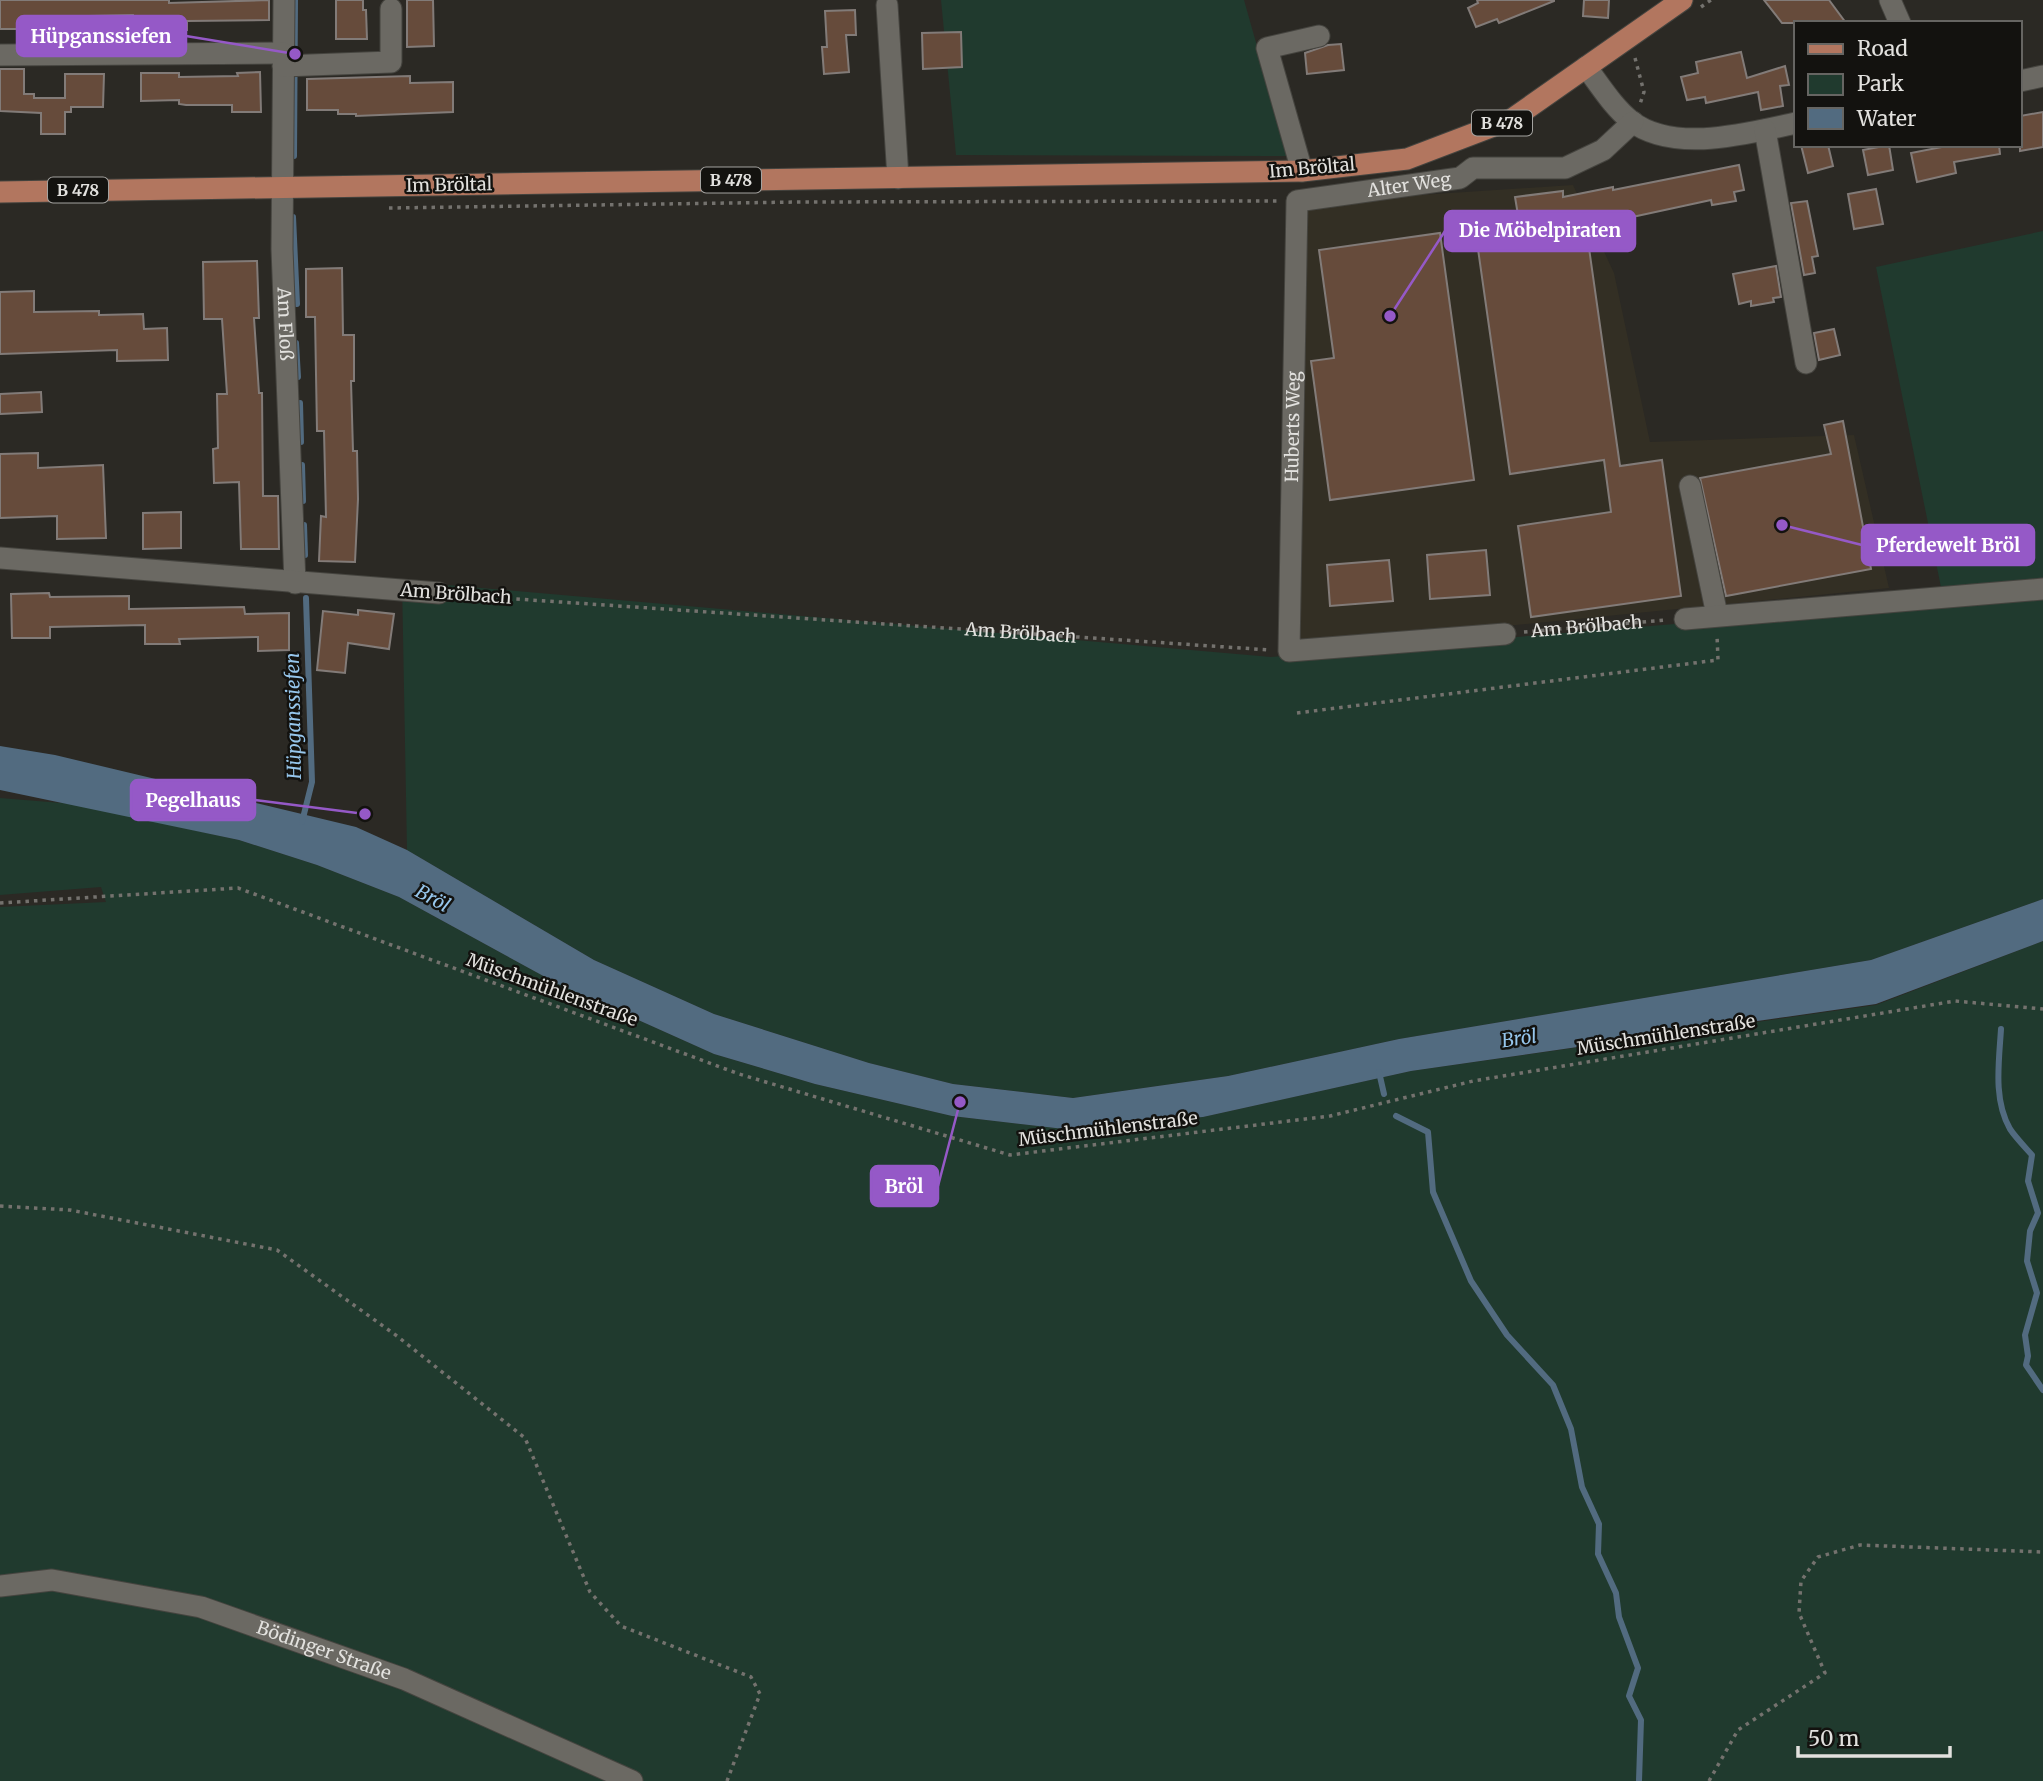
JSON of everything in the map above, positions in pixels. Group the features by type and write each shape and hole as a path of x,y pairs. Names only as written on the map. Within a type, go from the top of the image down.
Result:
{"main road":[{"name":"Im Bröltal","path":"0,192 1302,172 1407,159 1512,119 1586,67 1690,5"}],"street":[{"name":"Am Floß","path":"284,0 290,61 282,249 295,583"},
{"path":"1890,0 1899,21"},
{"path":"887,5 898,178"},
{"path":"0,55 391,62 391,9"},
{"path":"1302,172 1267,48 1319,36"},
{"path":"1586,67 1612,102 1633,122 1662,135 1688,139 1720,137 1794,124"},
{"path":"2022,81 2043,76"},
{"name":"Alter Weg","path":"1297,201 1460,177 1473,168 1565,168 1603,150 1633,122"},
{"path":"1765,130 1806,363"},
{"name":"Huberts Weg","path":"1289,651 1297,201"},
{"path":"1690,486 1717,615"},
{"name":"Am Brölbach","path":"0,558 439,593"},
{"path":"1685,619 2043,589"},
{"name":"Am Brölbach","path":"1289,651 1505,634"},
{"name":"Bödinger Straße","path":"0,1586 52,1580 201,1607 404,1679 632,1781"}],"path":[{"path":"1690,5 1711,0"},
{"path":"1633,122 1644,92 1634,55"},
{"path":"382,208 813,202 1297,201"},
{"name":"Am Brölbach","path":"439,593 1289,651"},
{"path":"1297,713 1717,660 1717,615"},
{"name":"Am Brölbach","path":"1505,634 1685,619"},
{"name":"Müschmühlenstraße","path":"0,903 237,888 738,1074 1010,1155 1330,1116 1473,1081 1955,1001 2043,1009"},
{"path":"0,1206 70,1210 277,1250 407,1344 525,1438 590,1591 621,1626 751,1677 760,1694 727,1781"},
{"path":"1709,1781 1738,1730 1825,1672 1799,1614 1801,1581 1818,1557 1860,1545 2043,1552"}],"shaded area":[{"path":"1573,185 1614,273 1650,442 1854,435 1889,588 1293,647 1299,203"}],"green space":[{"path":"941,0 1244,0 1288,156 956,155"},
{"path":"2043,231 2043,899 1871,960 1399,1039 1228,1076 1073,1098 953,1084 869,1063 714,1014 594,960 407,850 402,581 1271,657 1944,602 1876,267"},
{"path":"0,798 74,804 239,840 317,865 399,897 558,984 714,1054 815,1084 952,1116 1064,1129 1203,1117 1411,1071 1876,1005 2043,941 2043,1781 0,1781 0,907 106,902 101,887 0,895"}],"water":[{"path":"0,746 55,755 356,827 407,850 594,960 714,1014 869,1063 953,1084 1073,1098 1228,1076 1399,1039 1871,960 2043,899 2043,941 1876,1004 1411,1071 1203,1117 1064,1129 952,1116 815,1084 714,1054 558,984 399,897 317,865 239,840 0,790"}],"building":[{"path":"0,0 169,0 169,3 269,0 269,20 187,21 187,30 168,30 168,20 134,21 133,15 89,16 32,19 32,29 0,29"},
{"path":"336,0 363,0 367,39 336,39"},
{"path":"407,0 433,0 434,46 407,47"},
{"path":"1477,0 1554,1 1499,23 1497,19 1476,27 1468,8 1478,3"},
{"path":"1584,0 1609,0 1608,18 1583,16"},
{"path":"1764,0 1829,0 1845,21 1794,21 1782,23"},
{"path":"855,10 856,35 846,35 849,72 824,74 822,47 827,47 825,11"},
{"path":"961,32 962,67 923,69 922,33"},
{"path":"1341,44 1344,70 1307,74 1305,53 1328,45"},
{"path":"1741,52 1747,78 1785,66 1789,85 1780,86 1783,106 1761,110 1758,92 1706,103 1705,97 1687,100 1681,77 1698,73 1696,62"},
{"path":"0,69 24,69 24,94 34,94 34,98 65,98 65,74 104,74 103,107 71,107 71,112 65,112 65,134 41,134 41,113 0,111"},
{"path":"260,72 261,112 232,112 232,105 186,105 179,104 179,100 141,101 141,73 179,73 179,77 238,76 237,73"},
{"path":"410,76 410,83 453,82 453,112 356,116 338,114 338,110 307,110 307,79"},
{"path":"2043,112 2043,147 2020,151 2022,116"},
{"path":"1802,147 1828,147 1833,166 1808,173"},
{"path":"1889,147 1893,170 1868,175 1863,150"},
{"path":"1942,147 1999,147 2000,154 1954,162 1956,173 1917,182 1911,153"},
{"path":"1739,165 1744,190 1734,192 1736,201 1712,205 1711,200 1586,227 1620,466 1662,460 1681,596 1531,617 1518,526 1611,512 1604,460 1510,474 1474,221 1518,215 1515,197 1563,191 1563,197 1613,187 1613,190"},
{"path":"1876,189 1883,224 1854,229 1848,194"},
{"path":"1807,201 1818,256 1812,257 1815,273 1804,275 1791,203"},
{"path":"1440,233 1474,480 1330,500 1311,361 1334,358 1319,250"},
{"path":"257,261 259,318 254,318 259,393 262,393 263,496 278,496 279,549 241,549 239,482 214,483 213,449 218,448 217,394 227,394 222,319 204,319 203,262"},
{"path":"1776,266 1781,297 1773,298 1774,302 1751,306 1751,301 1739,304 1733,274"},
{"path":"342,268 343,335 354,335 354,381 351,381 353,451 357,451 358,499 355,562 319,561 321,516 326,517 324,431 317,431 315,317 306,317 306,269"},
{"path":"34,291 34,312 99,311 99,315 143,314 144,329 167,328 168,360 117,361 117,350 0,354 0,292"},
{"path":"1834,329 1840,355 1819,360 1814,333"},
{"path":"41,392 42,412 0,414 0,394"},
{"path":"1843,421 1871,569 1726,596 1700,478 1831,454 1824,425"},
{"path":"38,453 38,468 103,465 106,538 57,539 57,516 0,518 0,454"},
{"path":"181,512 181,548 143,549 143,513"},
{"path":"1486,550 1490,595 1430,599 1427,555"},
{"path":"1389,560 1393,601 1330,606 1327,565"},
{"path":"49,593 50,597 129,596 129,609 244,607 245,614 289,613 289,650 258,651 258,637 179,639 180,644 145,644 145,625 50,627 50,638 12,638 11,594"},
{"path":"358,610 394,614 389,649 348,643 345,673 317,670 323,611 358,615"}],"waterway":[{"name":"Hüpganssiefen","path":"294,156 295,0"},
{"name":"Hüpganssiefen","path":"293,217 297,304"},
{"name":"Hüpganssiefen","path":"296,343 298,377"},
{"name":"Hüpganssiefen","path":"300,403 301,442"},
{"name":"Hüpganssiefen","path":"302,465 303,501"},
{"name":"Hüpganssiefen","path":"304,525 305,555"},
{"name":"Hüpganssiefen","path":"302,822 312,782 306,598"},
{"path":"2001,1029 1998,1067 2001,1105 2010,1129 2032,1155 2028,1181 2038,1213 2030,1231 2027,1261 2037,1293 2025,1335 2028,1356 2026,1365 2043,1390"},
{"path":"1379,1072 1384,1094"},
{"path":"1396,1116 1428,1132 1433,1192 1471,1281 1507,1335 1553,1385 1571,1429 1582,1487 1599,1524 1598,1554 1616,1593 1619,1617 1638,1668 1629,1696 1641,1720 1639,1781"}],"place":[{"name":"Hüpganssiefen","path":"295,54"},
{"name":"Die Möbelpiraten","path":"1390,316"},
{"name":"Pferdewelt Bröl","path":"1782,525"},
{"name":"Pegelhaus","path":"365,814"},
{"name":"Bröl","path":"960,1102"}]}
